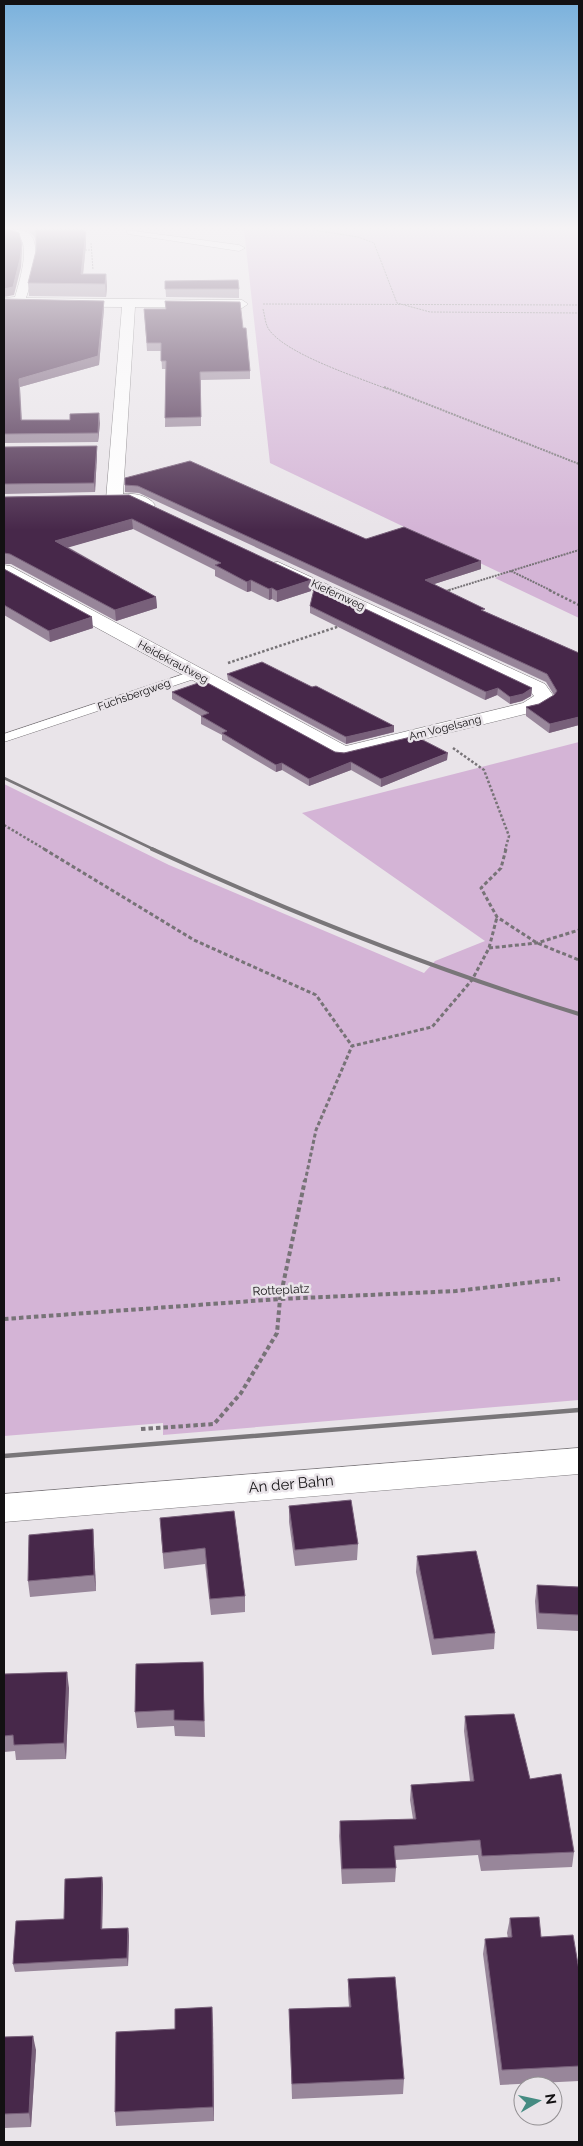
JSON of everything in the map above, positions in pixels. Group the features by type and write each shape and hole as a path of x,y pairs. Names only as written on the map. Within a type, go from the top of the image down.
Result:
{"street":[{"path":"114,499 127,330"},
{"path":"100,449 119,448"},
{"path":"96,499 132,498 159,511"},
{"name":"Kiefernweg","path":"264,560 538,688 544,698"},
{"name":"Heidekrautweg","path":"4,570 343,753"},
{"name":"Am Vogelsang","path":"343,753 530,707 544,698"},
{"name":"An der Bahn","path":"4,1508 579,1461"}],"lane":[{"name":"Fuchsbergweg","path":"4,738 196,674"}],"path":[{"path":"269,330 280,342 324,364 579,464"},
{"path":"444,592 579,550"},
{"path":"510,570 579,605"},
{"path":"196,674 378,613"},
{"path":"428,732 484,770 509,836 501,868 481,888 497,917 537,943 579,960"},
{"path":"4,825 194,940 316,995 352,1046"},
{"path":"352,1046 432,1027 472,980 489,948 497,917"},
{"path":"489,948 537,943 579,930"},
{"path":"141,1429 214,1424 241,1392 277,1332 280,1299 316,1130 352,1046"},
{"name":"Rotteplatz","path":"4,1319 280,1299 456,1291 560,1279"}],"shaded area":[{"path":"255,330 579,330 579,618 495,578 503,574 270,463"},
{"path":"579,742 579,1400 163,1435 163,1423 4,1436 4,784 169,865 424,973 435,961 485,941 302,813"}],"building":[{"path":"4,330 101,330 98,356 19,379 21,420 70,420 70,414 99,413 98,433 4,434"},
{"path":"146,330 246,330 250,371 200,372 201,417 165,418 166,361 161,361 161,343 147,343"},
{"path":"97,446 94,483 4,484 4,447"},
{"path":"190,461 366,539 404,527 481,561 425,580 485,609 481,610 579,653 579,717 550,724 526,707 539,704 557,691 547,674 138,486 125,485 125,478"},
{"path":"129,495 311,580 277,591 251,580 247,582 215,565 221,563 132,519 55,541 156,597 115,610 10,554 4,553 4,497"},
{"path":"4,569 92,617 49,631 4,605"},
{"path":"315,585 532,688 523,694 510,697 498,688 486,692 310,606"},
{"path":"262,662 312,687 316,686 394,726 346,737 227,674"},
{"path":"204,681 335,752 344,753 415,736 448,753 381,779 351,762 309,779 282,763 276,765 222,733 227,731 201,716 209,713 172,692"},
{"path":"351,1500 358,1544 295,1550 289,1506"},
{"path":"234,1511 245,1596 210,1599 205,1548 163,1553 160,1518"},
{"path":"93,1529 94,1575 28,1581 29,1535"},
{"path":"476,1551 495,1633 434,1639 417,1556"},
{"path":"537,1585 579,1587 579,1615 539,1613"},
{"path":"203,1662 204,1721 174,1720 174,1710 135,1712 136,1664"},
{"path":"67,1672 64,1743 14,1745 13,1735 4,1736 4,1674"},
{"path":"514,1714 530,1779 561,1774 574,1852 482,1856 480,1840 394,1846 396,1868 342,1869 340,1821 416,1819 411,1785 474,1781 465,1716"},
{"path":"102,1877 101,1929 128,1928 127,1958 13,1964 16,1921 64,1919 65,1879"},
{"path":"539,1917 541,1937 573,1935 579,1970 579,2066 502,2070 485,1939 512,1937 510,1918"},
{"path":"395,1977 404,2079 292,2084 289,2009 351,2007 348,1979"},
{"path":"212,2007 213,2107 115,2112 116,2032 175,2029 175,2009"},
{"path":"33,2036 29,2113 4,2114 4,2037"}],"railway":[{"path":"4,778 155,850"},
{"path":"152,849 204,873 362,939 524,997 579,1014"},
{"path":"4,1456 579,1410"}]}
